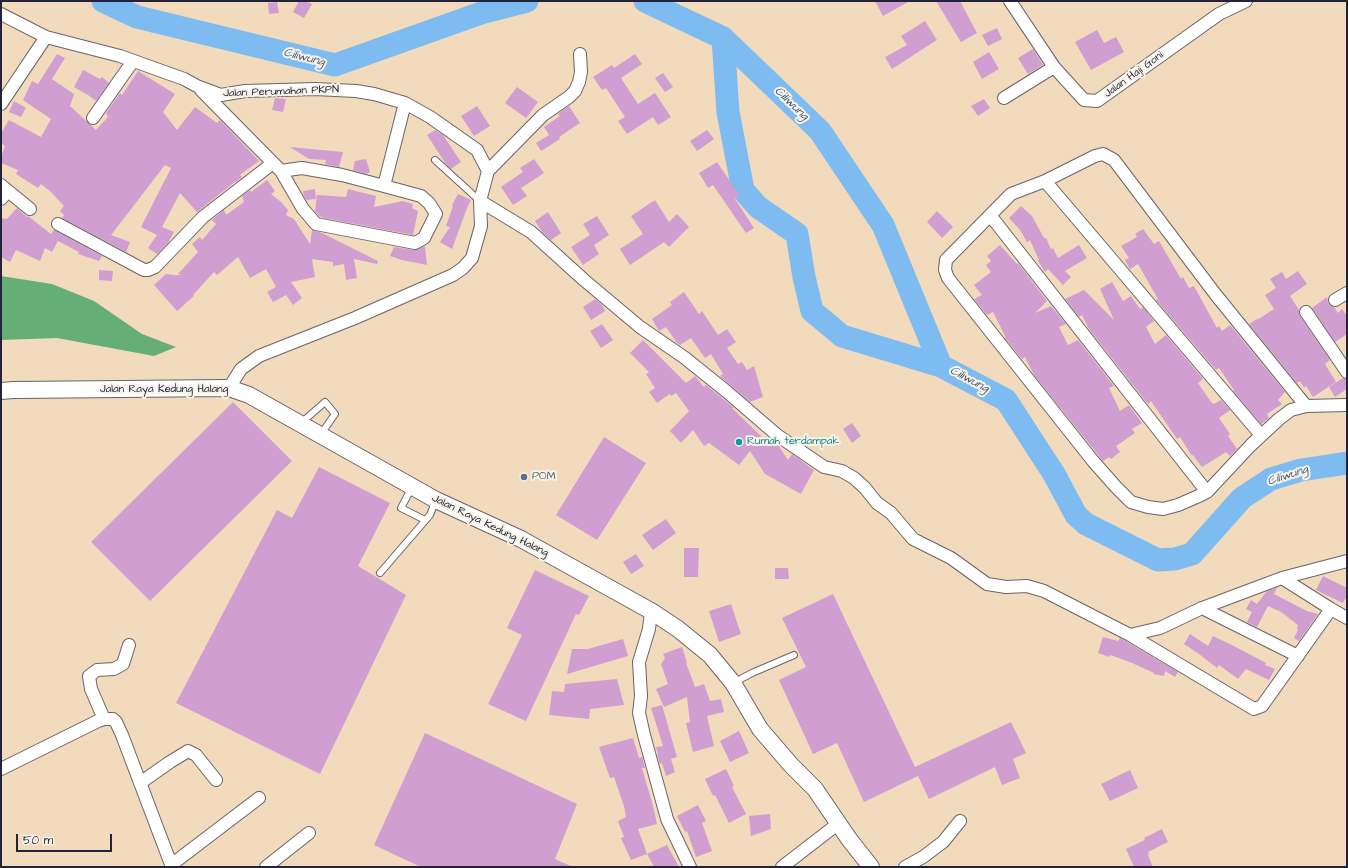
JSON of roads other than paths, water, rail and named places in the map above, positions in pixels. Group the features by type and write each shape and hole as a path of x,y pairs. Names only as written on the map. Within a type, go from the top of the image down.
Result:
{"main road":[{"name":"Jalan Raya Kedung Halang","path":"1,391 229,388 249,395 436,500 521,539 651,611 678,629 710,655 733,683 760,728 791,765 815,789 871,867"}],"street":[{"name":"Jalan Haji Goni","path":"1010,1 1054,67 1084,100 1097,101 1219,14 1246,1"},
{"name":"Jalan Perumahan PKPN","path":"1,14 46,37 120,56 184,79 197,86 221,95 245,91 315,89 356,91 374,94 405,103 430,117 477,150 488,171"},
{"path":"1,104 46,37"},
{"path":"229,388 241,368 259,356 355,318 453,275 463,268 472,258 481,226 480,201 488,171 543,115 575,91 581,72 580,54"},
{"path":"93,118 133,61"},
{"path":"1004,98 1054,67"},
{"path":"58,224 144,270 148,270 154,267 204,217 277,167 302,168 342,175 421,196 429,203 436,214 424,238 415,243 316,224 303,209 277,167 197,86"},
{"path":"384,186 405,103"},
{"path":"1306,406 1216,295 1114,160 1103,154 1095,156 1046,181 1011,194 946,260 945,270 948,278 1093,461 1131,502 1148,507 1163,509 1178,505 1207,492 1261,435 1291,410 1306,406 1347,405"},
{"path":"1046,181 1261,435"},
{"path":"3,192 30,209"},
{"path":"480,201 531,232 584,280 635,323 656,340 689,361 777,435 824,467 842,470 854,478 877,502 891,513 913,539 951,558 987,584 1006,587 1022,585 1036,587 1130,635 1254,709 1262,706 1331,610"},
{"path":"990,214 1207,492"},
{"path":"1335,300 1347,293"},
{"path":"1306,312 1347,372"},
{"path":"1130,635 1160,628 1202,608 1282,578 1347,561"},
{"path":"1282,578 1331,610 1347,618"},
{"path":"1202,608 1298,656"},
{"path":"651,611 649,629 639,662 641,696 639,713 645,742 667,820 690,867"},
{"path":"104,719 91,689 89,676 97,670 114,669 124,664 130,645"},
{"path":"1,769 98,721 113,719 116,722 172,866 259,798"},
{"path":"140,783 188,751 196,755 216,780"},
{"path":"905,867 923,857 943,842 960,821"},
{"path":"782,867 839,823"},
{"path":"266,867 309,833"}],"lane":[{"path":"435,160 480,201"},
{"path":"300,424 325,402 336,414 320,435"},
{"path":"412,487 401,508 425,520"},
{"path":"380,573 430,514 436,500"},
{"path":"733,683 794,655"}],"waterway":[{"name":"Ciliwung","path":"103,1 137,17 335,65 484,12 527,1"},
{"name":"Ciliwung","path":"645,1 723,38 820,131 883,225 941,366 1006,400 1054,474 1076,515 1086,524 1158,560 1175,559 1192,554 1242,498 1271,479 1301,470 1347,463"},
{"path":"723,38 728,112 743,190 758,207 797,234 804,277 812,311 842,336 941,366"}],"place":[{"name":"Rumah terdampak","path":"739,442"},
{"name":"POM","path":"524,477"}]}
